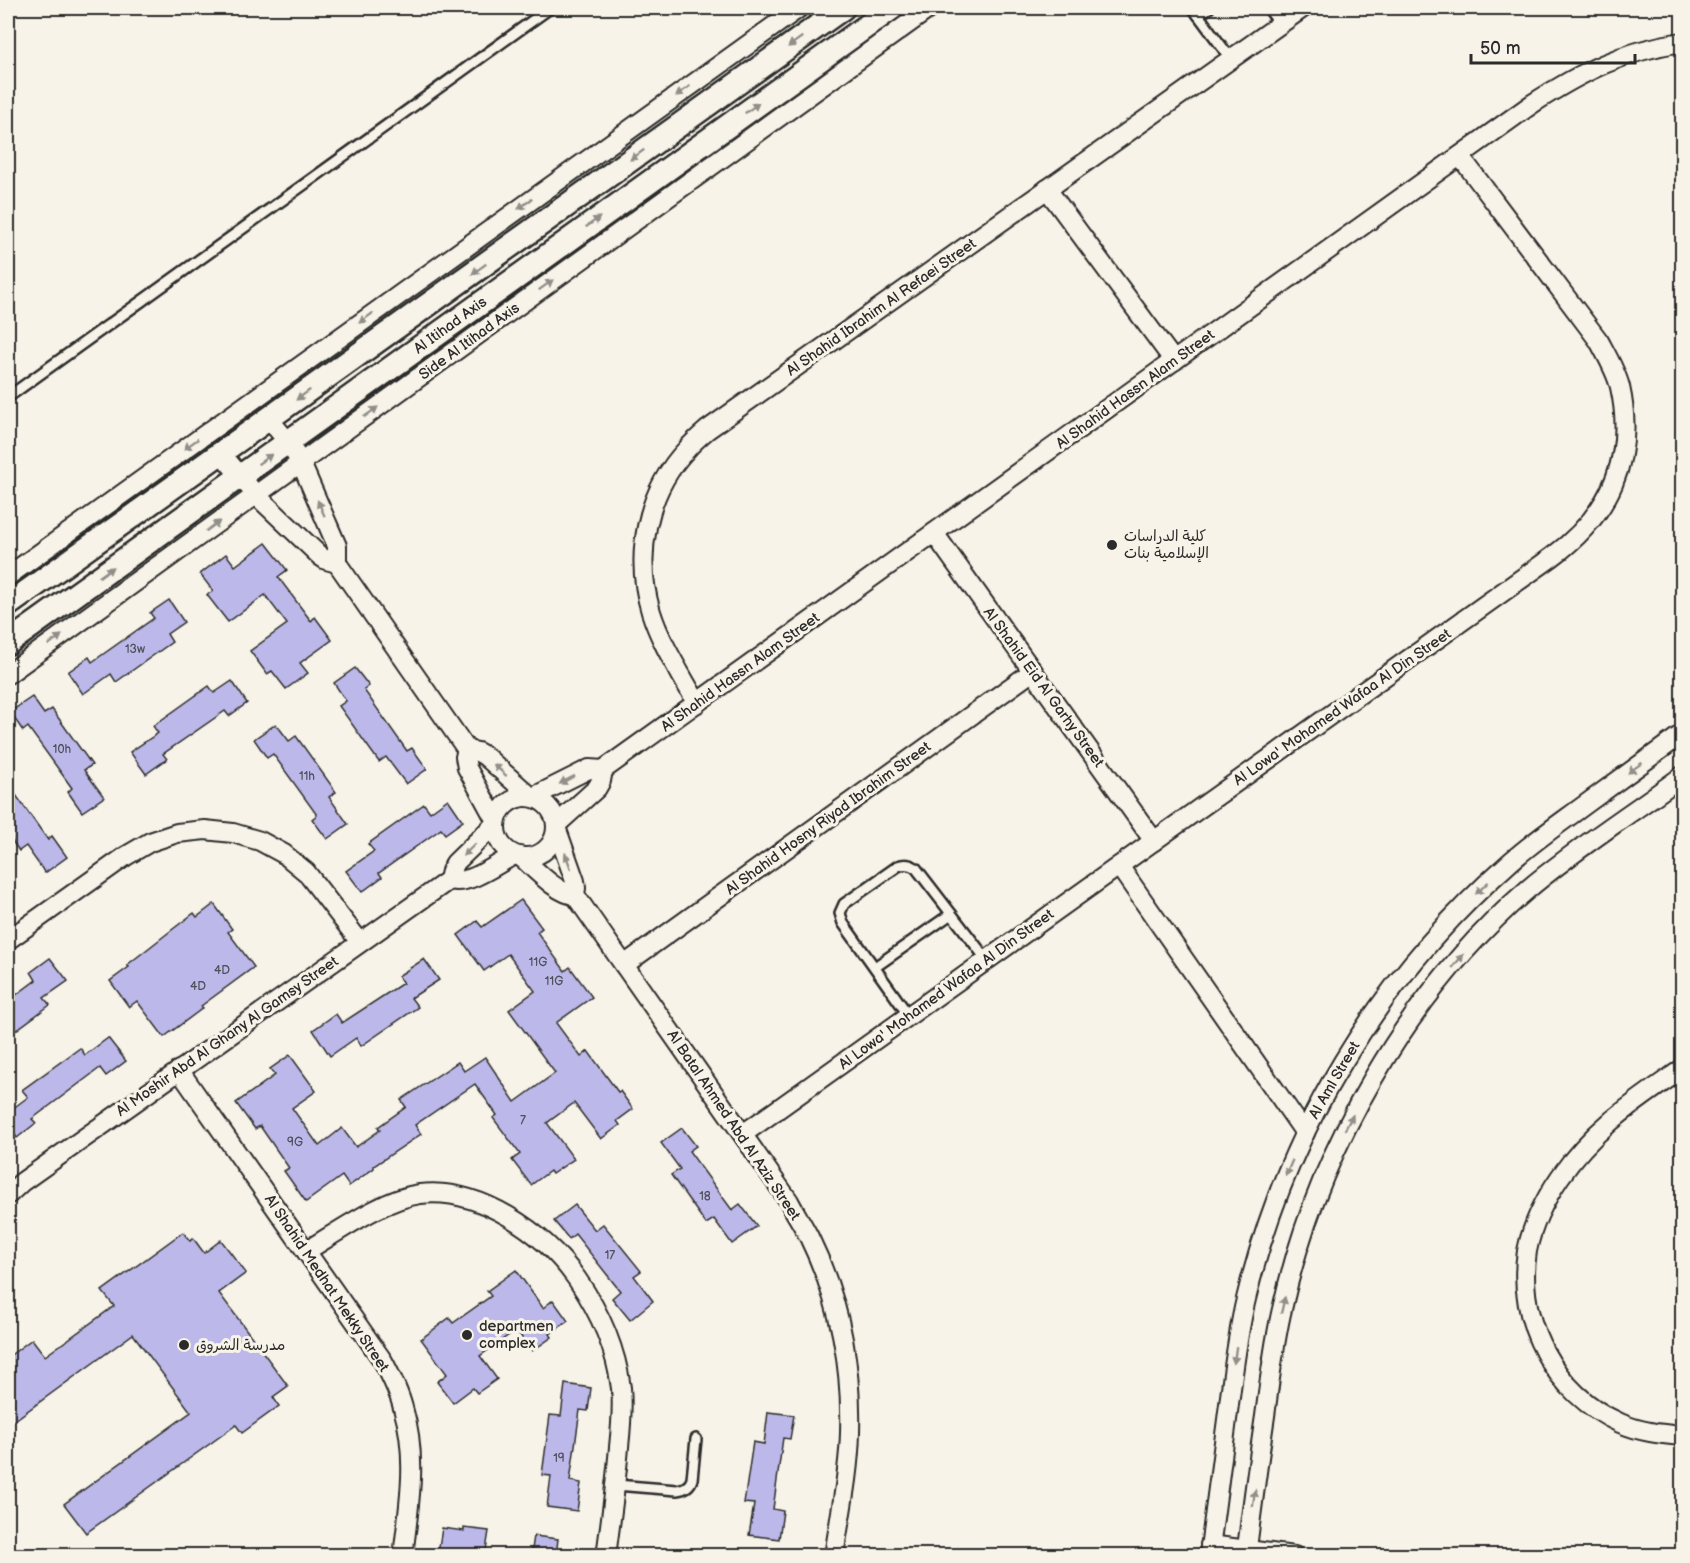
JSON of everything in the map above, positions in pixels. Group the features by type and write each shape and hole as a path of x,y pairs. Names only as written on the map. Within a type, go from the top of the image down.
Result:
{"street":[{"path":"8,576 799,8"},
{"name":"Al Itihad Axis","path":"8,605 843,8"},
{"name":"Al Itihad Axis","path":"8,643 892,8"},
{"name":"Side Al Itihad Axis","path":"8,674 930,8"},
{"name":"Al Shahid Ibrahim Al Refaei Street","path":"696,703 652,614 645,586 643,557 646,528 655,500 668,473 686,450 707,430 1303,8"},
{"name":"Al Shahid Hassn Alam Street","path":"531,797 589,769 603,770 1532,104 1575,77 1603,63 1641,50 1683,42"},
{"name":"Al Lowa' Mohamed Wafaa Al Din Street","path":"743,1134 1572,542 1589,524 1603,504 1614,482 1621,458 1624,410 1611,362 1599,341 1460,156"},
{"path":"1047,189 1174,361"},
{"path":"269,419 288,442 301,463 337,546 337,563"},
{"path":"221,453 256,495 320,556 337,563 467,750 485,756 531,797 552,810 556,826 555,836 545,850 537,854 517,855 508,851 498,839 496,822 467,768 465,757 467,750"},
{"name":"Al Shahid Eid Al Garhy Street","path":"934,533 1154,841"},
{"name":"Al Shahid Hosny Riyad Ibrahim Street","path":"624,965 1033,671"},
{"name":"Al Aml Street","path":"1210,1550 1237,1342 1257,1256 1271,1214 1305,1133 1345,1058 1399,980 1447,923 1508,864 1540,837 1683,734"},
{"name":"Al Shahid Hassn Alam Street","path":"556,826 597,788 603,770"},
{"path":"1246,1552 1282,1304 1315,1199 1341,1137 1362,1098 1384,1060 1429,996 1464,953 1495,921 1527,890 1562,863 1683,776"},
{"path":"496,822 502,807 508,802 514,798 531,797"},
{"name":"Al Moshir Abd Al Ghany Al Gamsy Street","path":"449,880 450,871 455,864 496,822"},
{"name":"Al Batal Ahmed Abd Al Aziz Street","path":"556,826 575,880 575,895 789,1201 809,1236 825,1273 846,1353 849,1383 850,1434 834,1556"},
{"path":"12,934 150,842 177,833 205,830 233,833 260,841 284,854 306,872 360,942"},
{"name":"Al Batal Ahmed Abd Al Aziz Street","path":"517,855 560,891 575,895"},
{"name":"Al Moshir Abd Al Ghany Al Gamsy Street","path":"8,1195 22,1182 449,880 458,882 467,880 517,855"},
{"path":"1119,866 1305,1133"},
{"path":"1683,1069 1618,1114 1596,1133 1566,1169 1545,1201 1534,1225 1525,1277 1534,1328 1544,1353 1559,1375 1577,1394 1597,1410 1620,1423 1645,1432 1683,1436"},
{"name":"Al Shahid Medhat Mekky Street","path":"180,1070 383,1361 395,1384 409,1432 412,1480 403,1556"},
{"path":"306,1251 383,1205 419,1194 442,1193 464,1196 495,1210 526,1229 544,1244 576,1279 601,1319 618,1367 622,1420 606,1556"},
{"path":"1210,1550 1294,1556"}],"lane":[{"path":"8,397 550,8"},
{"path":"1209,8 1196,11 1231,59"},
{"path":"1268,8 1280,24"},
{"path":"909,1016 843,923 840,913 844,904 889,872 903,864 912,865 987,960"},
{"path":"874,967 951,914"},
{"path":"616,1485 677,1490 685,1488 692,1479 696,1439"}],"building":[{"path":"266,543 287,570 278,577 311,621 315,617 332,640 300,663 308,673 286,689 272,671 267,674 250,651 287,624 265,595 228,622 207,595 213,591 200,574 226,554 235,566"},
{"path":"169,600 184,622 167,634 172,642 116,682 111,674 83,694 68,672 89,657 92,662 154,618 150,613"},
{"path":"355,668 369,686 364,690 407,751 412,748 427,769 406,784 386,757 379,762 339,706 346,701 334,683"},
{"path":"232,681 247,703 229,716 225,711 163,754 167,759 146,774 130,752 158,733 153,726 209,686 214,693"},
{"path":"32,697 44,714 52,709 92,765 84,770 104,797 82,812 68,792 72,788 28,727 23,731 10,712"},
{"path":"276,724 289,741 296,736 336,792 329,797 348,824 327,839 312,819 317,815 273,754 267,758 254,739"},
{"path":"8,784 48,840 52,836 67,857 45,873 26,846 19,851 8,835"},
{"path":"448,799 463,821 445,834 441,829 379,873 382,877 362,892 346,871 374,851 368,844 424,804 430,812"},
{"path":"521,900 542,928 537,932 565,971 570,967 592,997 556,1023 581,1057 588,1051 633,1109 617,1121 620,1125 601,1139 574,1103 547,1123 574,1159 552,1174 550,1171 531,1185 512,1160 520,1154 493,1118 497,1115 475,1084 415,1125 421,1134 349,1186 342,1176 306,1202 284,1171 289,1168 260,1126 255,1129 236,1103 275,1075 270,1069 290,1055 316,1091 292,1108 319,1146 342,1128 356,1147 380,1130 378,1127 406,1107 401,1100 458,1062 464,1071 485,1057 515,1102 555,1073 509,1010 535,991 508,954 484,971 458,935 477,921 482,927"},
{"path":"214,904 232,929 228,932 254,967 164,1037 137,1001 129,1007 110,981 194,913 197,917"},
{"path":"50,958 68,981 44,998 50,1005 8,1036 8,1001 36,980 31,972"},
{"path":"424,959 439,980 411,998 418,1007 361,1046 356,1038 330,1056 313,1030 336,1014 342,1023 403,983 398,976"},
{"path":"108,1038 126,1061 106,1076 100,1068 32,1119 36,1123 17,1138 8,1125 8,1112 28,1097 22,1090 80,1048 85,1055"},
{"path":"682,1128 696,1146 689,1151 732,1210 740,1204 757,1226 732,1244 714,1219 706,1224 671,1175 680,1169 661,1143"},
{"path":"575,1205 595,1230 603,1224 641,1271 634,1276 653,1301 630,1320 612,1298 620,1291 575,1234 569,1239 554,1221"},
{"path":"183,1232 190,1241 193,1238 204,1253 221,1240 246,1273 219,1293 288,1386 273,1397 279,1406 242,1433 236,1425 86,1533 64,1504 191,1412 133,1334 8,1425 8,1357 32,1339 45,1356 114,1306 102,1291"},
{"name":"departmen complex","path":"516,1270 543,1308 553,1300 568,1321 550,1334 552,1337 532,1351 516,1330 480,1356 497,1379 477,1393 473,1388 453,1403 437,1382 447,1374 421,1339 449,1318 453,1323 491,1296 487,1291"},
{"path":"565,1384 591,1388 588,1411 580,1410 570,1481 581,1483 577,1511 547,1507 551,1476 542,1475 550,1415 561,1416"},
{"path":"768,1412 794,1415 790,1439 783,1438 773,1509 783,1511 779,1539 749,1535 754,1504 744,1503 753,1442 764,1444"},
{"path":"442,1528 489,1531 485,1556 438,1554"},
{"path":"534,1536 558,1539 556,1556 531,1556"}],"place":[{"name":"كلية الدراسات الإسلامية بنات","path":"1112,545"},
{"name":"departmen complex","path":"467,1335"},
{"name":"مدرسة الشروق","path":"184,1345"}]}
